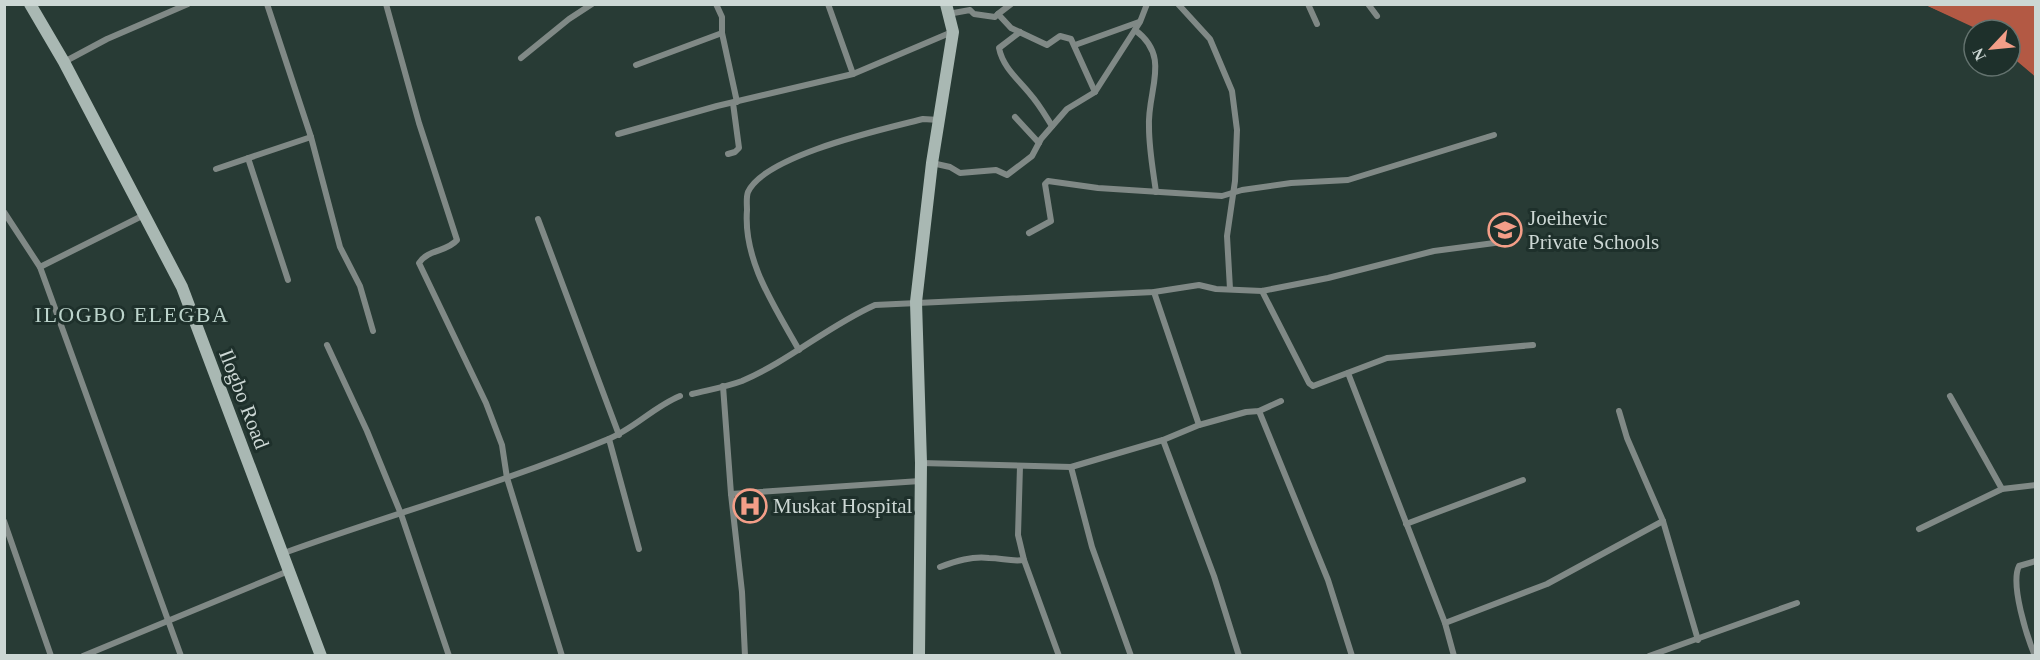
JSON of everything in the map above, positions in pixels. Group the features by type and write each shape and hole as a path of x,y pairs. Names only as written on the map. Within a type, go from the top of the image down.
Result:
{"main road":[{"name":"Ilogbo Road","path":"30,4 64,62 182,287 291,570 321,656"},
{"path":"919,656 921,463 916,302 932,163 953,32 947,9"}],"street":[{"path":"64,62 169,8 188,4"},
{"path":"267,4 311,137 340,247 360,286 373,331"},
{"path":"386,4 419,123 457,240 453,245 424,256 419,263 486,403 502,445 507,478 562,656"},
{"path":"521,58 569,19 592,4"},
{"path":"716,4 722,17 722,33 735,102 739,148 728,154"},
{"path":"828,4 853,74"},
{"path":"947,9 970,10 994,17 1011,4"},
{"path":"932,163 950,167 960,173 996,170 1007,175 1020,168 1032,156 1039,143 1067,109 1095,92 1140,22 1147,4"},
{"path":"1178,4 1210,39 1232,91 1237,130 1227,236 1230,289"},
{"path":"1308,4 1317,24"},
{"path":"1368,4 1377,16"},
{"path":"998,14 1011,28 1047,45 1060,36 1071,39 1095,92"},
{"path":"1075,45 1140,22"},
{"path":"1134,30 1145,37 1153,48 1156,63 1149,125 1156,192"},
{"path":"618,134 735,102 853,74 953,32"},
{"path":"1020,32 999,48 1000,54 1016,81 1033,97 1052,126"},
{"path":"636,65 722,33"},
{"path":"1015,117 1039,143"},
{"path":"799,350 755,266 746,220 748,192 771,168 794,158 923,119 939,120"},
{"path":"1029,233 1051,221 1045,184 1048,181 1205,196 1232,194 1291,183 1348,180 1494,135"},
{"path":"216,169 311,137"},
{"path":"248,158 288,280"},
{"path":"4,212 40,267 166,620 181,656"},
{"path":"40,267 144,215"},
{"path":"538,219 619,435"},
{"path":"692,394 741,381 875,305 1154,292 1199,285 1262,291 1328,278 1434,251 1502,242"},
{"path":"1262,291 1309,383 1318,385 1387,358 1533,345"},
{"path":"1154,292 1199,425"},
{"path":"327,345 367,431 401,514 449,656"},
{"path":"1348,373 1445,623 1454,656"},
{"path":"723,387 731,494 742,592 745,656"},
{"path":"284,553 369,522 401,514 507,478 609,439 680,396"},
{"path":"1950,396 2002,489"},
{"path":"921,463 1071,467 1163,440 1199,425 1245,412 1259,411 1281,401"},
{"path":"1259,411 1328,580 1352,656"},
{"path":"1619,411 1627,438 1663,521 1698,640"},
{"path":"609,439 639,549"},
{"path":"1163,440 1214,576 1239,656"},
{"path":"1020,466 1018,535 1024,560 1059,656"},
{"path":"1071,467 1092,547 1131,656"},
{"path":"1406,524 1523,480"},
{"path":"731,494 920,481"},
{"path":"1919,529 2002,489 2036,485"},
{"path":"4,521 51,656"},
{"path":"1445,623 1547,584 1663,521"},
{"path":"940,567 963,559 992,557 1010,562 1024,560"},
{"path":"2035,656 2023,626 2020,596 2015,582 2019,566 2036,561"},
{"path":"83,656 291,570"},
{"path":"1649,656 1665,653 1797,603"}],"shaded area":[{"path":"1926,5 2035,5 2035,76 2022,65 2022,18 1962,18 1962,21"}],"waterway":[{"path":"1926,4 1962,21"},
{"path":"2022,64 2036,76"}],"place":[{"name":"Joeihevic Private Schools","path":"1505,230"},
{"name":"Muskat Hospital","path":"750,506"}],"district":[{"name":"ILOGBO ELEGBA","path":"132,314"}]}
